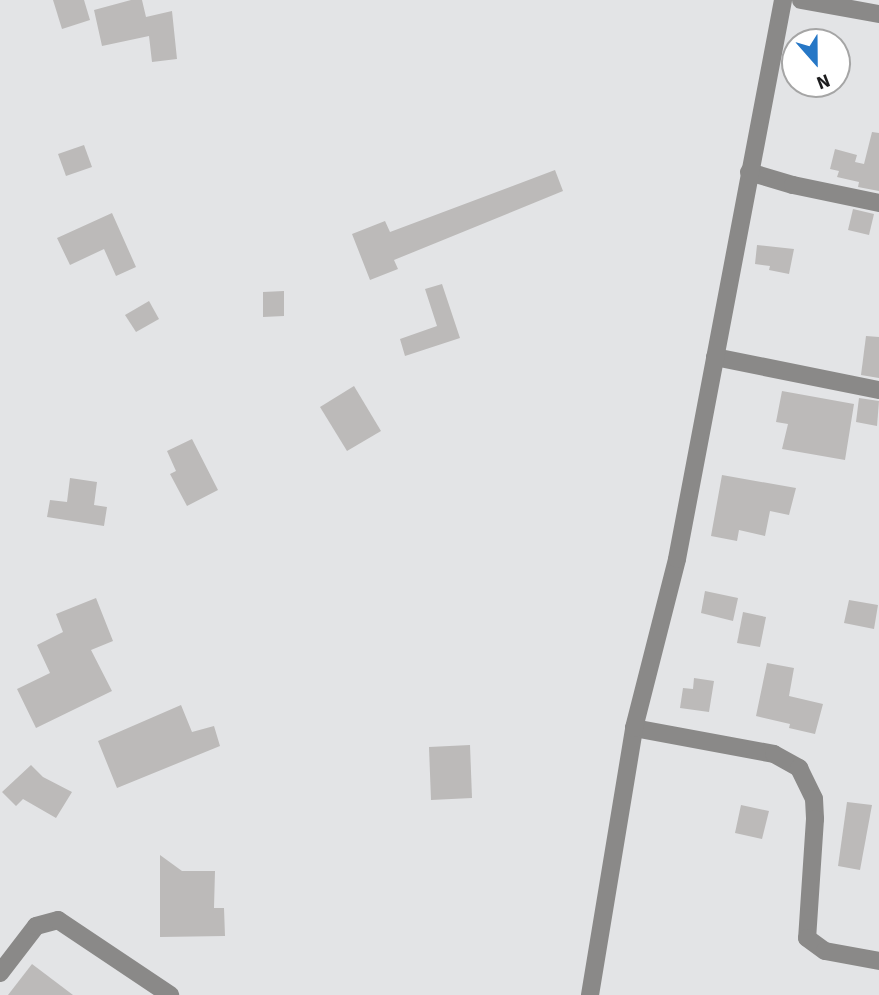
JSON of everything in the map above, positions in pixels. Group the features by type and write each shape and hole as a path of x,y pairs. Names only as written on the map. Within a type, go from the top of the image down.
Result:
{"street":[{"path":"590,995 634,728 677,559 783,0"},
{"path":"801,0 879,14"},
{"path":"749,172 793,185 879,203"},
{"path":"715,357 879,390"},
{"path":"634,728 774,754 799,768 814,799 816,818 807,938 825,951 879,961"},
{"path":"0,973 36,926 58,920 170,995"}],"building":[{"path":"53,0 84,0 90,20 62,29"},
{"path":"131,0 142,0 146,17 172,11 177,59 152,62 149,36 102,46 94,10"},
{"path":"872,132 879,133 879,191 858,187 859,182 837,177 839,171 830,169 835,149 857,155 855,162 864,164"},
{"path":"84,145 92,167 66,176 58,154"},
{"path":"555,170 563,191 394,260 398,269 370,280 352,234 385,221 390,232"},
{"path":"853,209 874,214 869,235 848,230"},
{"path":"112,213 136,267 116,276 104,249 70,265 57,238"},
{"path":"757,245 794,249 789,274 769,270 770,266 755,264"},
{"path":"442,284 460,338 405,356 400,339 437,326 425,289"},
{"path":"284,291 284,316 263,317 263,292"},
{"path":"149,301 159,319 136,332 125,315"},
{"path":"866,336 879,337 879,378 861,375"},
{"path":"354,386 381,431 347,451 320,407"},
{"path":"782,391 854,404 845,460 782,449 788,424 776,422"},
{"path":"859,398 879,401 877,426 856,422"},
{"path":"192,439 218,490 187,506 170,474 176,471 167,451"},
{"path":"722,475 796,488 789,515 770,511 765,536 739,530 737,541 711,536"},
{"path":"70,478 97,482 94,505 107,507 104,526 47,517 50,500 67,502"},
{"path":"705,591 738,598 733,621 701,613"},
{"path":"96,598 113,641 91,650 112,691 36,728 17,689 50,673 37,645 63,632 56,614"},
{"path":"849,600 878,605 874,629 844,623"},
{"path":"743,612 766,617 760,647 737,643"},
{"path":"767,663 794,668 789,696 823,704 815,734 789,728 790,724 756,716"},
{"path":"694,678 714,681 709,712 680,708 683,688 693,689"},
{"path":"181,705 192,732 214,726 220,746 117,788 98,741"},
{"path":"470,745 472,798 431,800 429,747"},
{"path":"31,765 43,777 72,792 56,818 23,799 16,806 2,792"},
{"path":"847,802 872,805 860,870 838,866"},
{"path":"741,805 769,811 762,839 735,833"},
{"path":"160,855 182,871 215,871 214,908 224,908 225,936 160,937"},
{"path":"32,964 73,995 8,995"}]}
